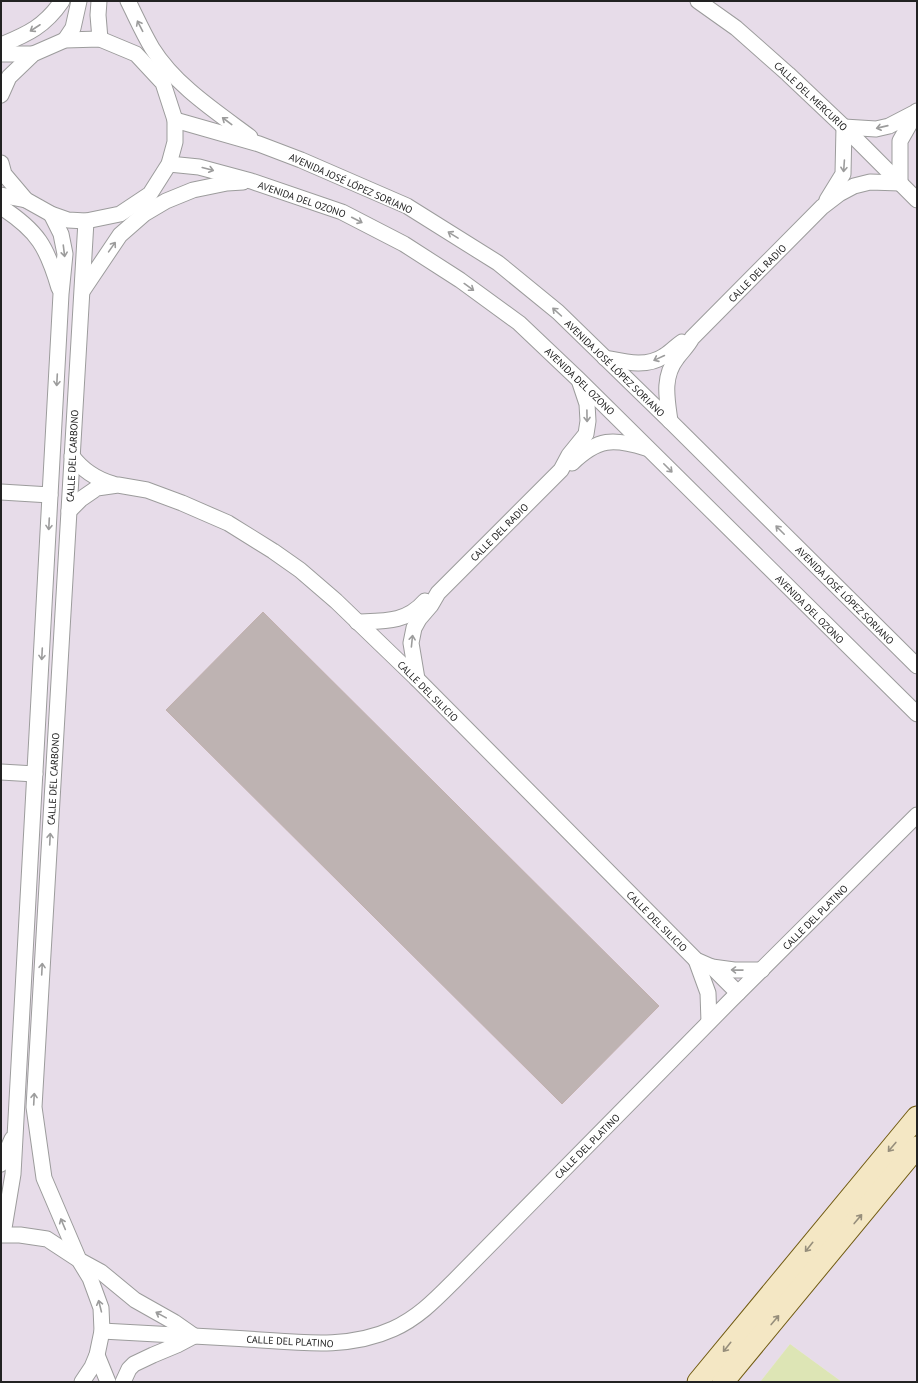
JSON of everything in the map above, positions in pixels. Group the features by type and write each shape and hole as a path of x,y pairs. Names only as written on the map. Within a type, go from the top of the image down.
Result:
{"street":[{"path":"1,45 33,30 49,18 62,1"},
{"path":"65,40 73,28 79,1"},
{"path":"99,1 98,15 100,39"},
{"name":"AVENIDA JOSÉ LÓPEZ SORIANO","path":"128,1 152,48 173,74 208,106 259,144"},
{"name":"CALLE DEL MERCURIO","path":"698,1 736,28 788,74 844,127 917,200"},
{"path":"1,95 9,77 33,54 65,40 100,39 136,54 163,83 175,120 175,142 169,164 150,194 120,214 86,221 68,220 51,214 26,200 1,195"},
{"path":"1,54 33,54"},
{"path":"844,127 876,129 889,126 916,111"},
{"path":"900,183 900,141 916,111"},
{"name":"AVENIDA JOSÉ LÓPEZ SORIANO","path":"175,120 259,144 301,160 407,206 498,263 558,312 917,666"},
{"name":"CALLE DEL RADIO","path":"822,208 843,174 844,127"},
{"path":"1,163 4,174 26,200"},
{"name":"AVENIDA DEL OZONO","path":"169,164 199,167 251,182 342,212 404,244 460,280 519,323 578,379 917,714"},
{"path":"82,291 120,235 144,214 166,201 193,190 227,183 251,182"},
{"name":"CALLE DEL RADIO","path":"670,422 667,400 667,378 676,358 688,346 692,338 822,208 839,194 854,186 870,182 900,183"},
{"path":"1,208 17,218 35,234 48,255 61,294"},
{"name":"CALLE DEL CARBONO","path":"2,1234 13,1174 16,1130 61,294 65,254 61,234 51,214"},
{"name":"CALLE DEL CARBONO","path":"82,1382 92,1367 97,1355 102,1331 101,1308 90,1278 79,1260 44,1178 34,1107 86,221"},
{"name":"CALLE DEL RADIO","path":"605,358 637,364 652,362 663,357 680,343 692,338"},
{"name":"CALLE DEL RADIO","path":"417,679 411,643 414,628 419,619 431,605 438,593 560,470 569,455 586,434 588,420 587,404 578,379"},
{"name":"CALLE DEL RADIO","path":"560,470 570,465 582,454 597,445 613,442 627,442 647,448"},
{"name":"CALLE DEL SILICIO","path":"72,456 78,464 91,475 102,481 147,490 228,523 300,570 336,601 417,679 734,997"},
{"name":"CALLE DEL SILICIO","path":"69,511 81,499 97,488 118,485"},
{"path":"1,492 50,495"},
{"name":"CALLE DEL RADIO","path":"357,622 388,621 401,618 421,606 428,598 438,593"},
{"path":"1,772 35,774"},
{"name":"CALLE DEL PLATINO","path":"102,1331 336,1343 350,1342 377,1335 408,1321 421,1312 442,1293 709,1022 917,815"},
{"path":"703,967 734,970 762,970"},
{"name":"CALLE DEL SILICIO","path":"703,967 708,993 709,1022"},
{"path":"698,1382 917,1117"},
{"name":"CALLE DEL CARBONO","path":"1,1164 16,1130"},
{"path":"723,1382 917,1148"},
{"path":"2,1234 47,1239 79,1260 101,1272 135,1300 174,1322 194,1336 134,1364 129,1369 123,1382"},
{"path":"97,1355 108,1382"}],"shaded area":[{"path":"1,1 917,1 917,1382 842,1382 790,1344 760,1382 1,1382"}],"green space":[{"path":"790,1344 842,1382 760,1382"}],"building":[{"path":"263,612 659,1006 562,1104 166,710"}]}
